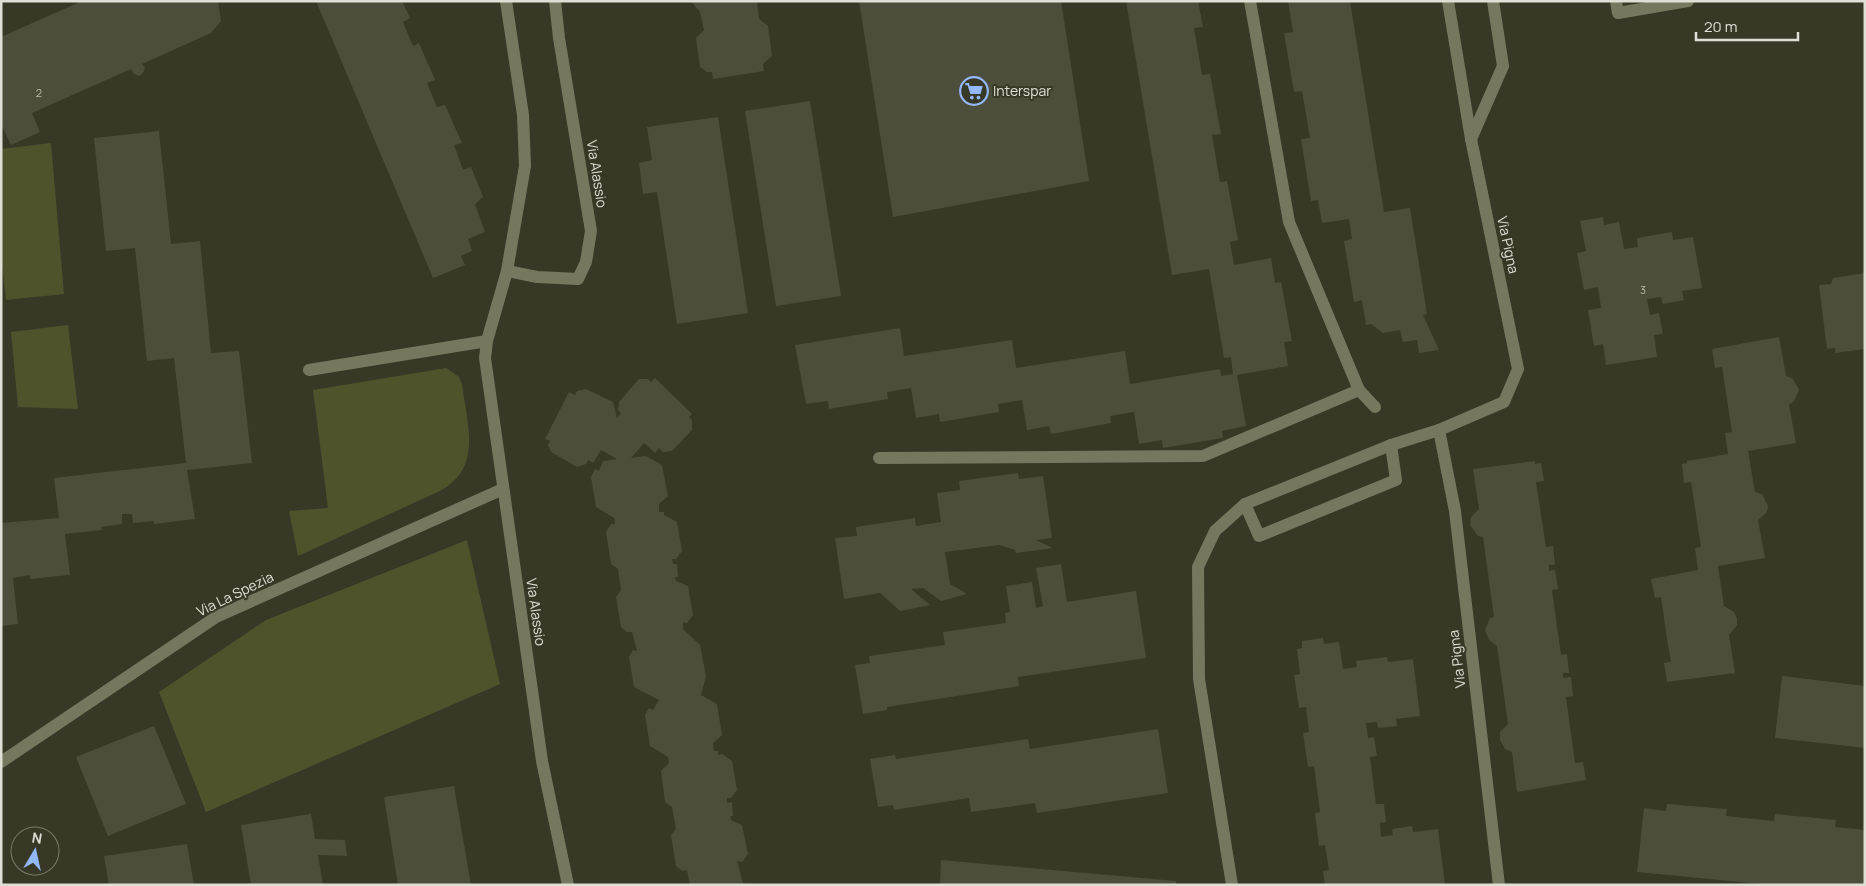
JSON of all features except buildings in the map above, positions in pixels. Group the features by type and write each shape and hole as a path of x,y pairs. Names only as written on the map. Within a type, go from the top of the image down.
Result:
{"street":[{"name":"Via Alassio","path":"506,1 523,114 525,166 507,271 487,341 485,358 542,761 568,885"},
{"name":"Via Alassio","path":"507,271 537,277 578,279 586,262 591,231 559,38 555,1"},
{"path":"1250,1 1289,222 1358,390 1376,406"},
{"name":"Via Pigna","path":"1232,885 1199,679 1198,567 1215,531 1245,504 1391,445 1439,430 1504,402 1518,369 1471,140 1448,1"},
{"path":"1471,140 1503,66 1493,1"},
{"path":"1616,1 1618,13 1688,1"},
{"path":"309,370 487,341"},
{"path":"879,458 1203,456 1358,390"},
{"name":"Via Pigna","path":"1439,430 1455,511 1500,885"},
{"path":"1245,504 1259,536 1396,480 1391,445"},
{"name":"Via La Spezia","path":"1,762 216,617 503,489"}],"green space":[{"path":"51,143 64,294 6,300 1,256 1,149"},
{"path":"68,325 78,409 18,407 11,332"},
{"path":"446,368 459,377 462,384 469,430 469,444 462,470 453,481 440,491 298,556 289,511 328,508 313,390"},
{"path":"467,540 500,684 206,812 159,692 266,620"}],"place":[{"name":"Interspar","path":"974,91"}]}
